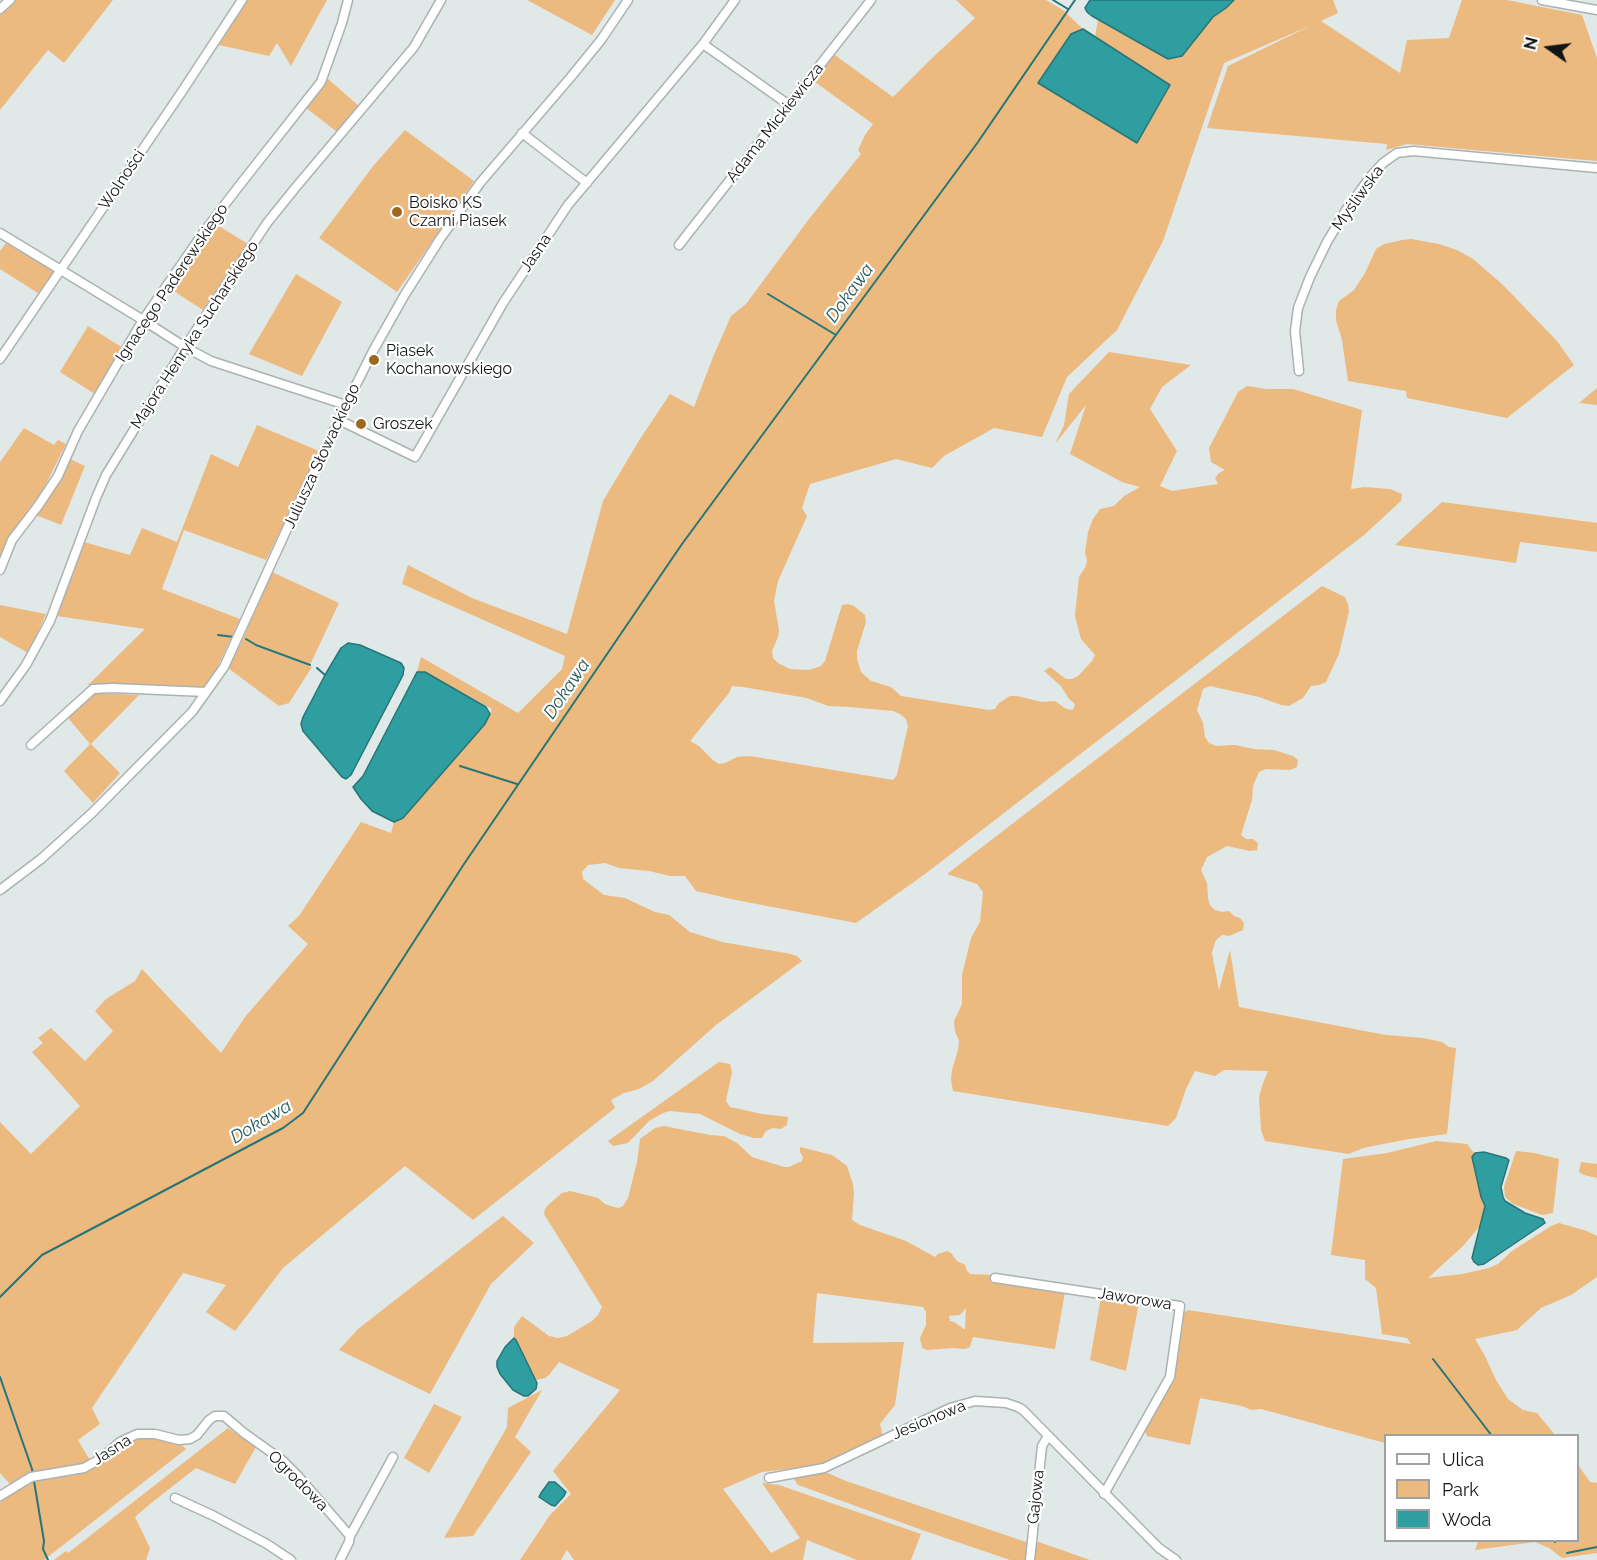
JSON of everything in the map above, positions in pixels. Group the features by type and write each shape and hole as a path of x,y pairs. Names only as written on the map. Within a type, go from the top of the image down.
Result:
{"street":[{"path":"0,9 10,0"},
{"name":"Wolności","path":"0,359 242,0"},
{"name":"Ignacego Paderewskiego","path":"0,570 12,540 58,476 78,431 143,320 238,186 321,82 348,0"},
{"name":"Majora Henryka Sucharskiego","path":"0,701 26,665 50,621 106,475 185,347 267,223 414,46 441,0"},
{"name":"Juliusza Słowackiego","path":"0,890 42,859 92,813 192,712 224,667 346,405 404,296 440,239 480,183 601,40 628,0"},
{"name":"Jasna","path":"339,420 415,457 503,303 568,205 703,44 735,0"},
{"name":"Adama Mickiewicza","path":"679,245 871,0"},
{"path":"1542,0 1597,10"},
{"path":"703,44 789,105"},
{"path":"522,133 587,183"},
{"name":"Myśliwska","path":"1299,371 1295,331 1298,308 1310,277 1346,210 1371,176 1397,153 1413,151 1597,168"},
{"path":"0,233 211,361 346,405"},
{"path":"35,745 93,689 206,692"},
{"name":"Jaworowa","path":"995,1278 1180,1306 1170,1377 1104,1494"},
{"name":"Jesionowa","path":"769,1478 824,1468 950,1408 975,1401 1006,1403 1018,1407 1035,1422 1159,1548 1176,1560"},
{"name":"Jasna","path":"0,1496 35,1476 84,1467 100,1459 120,1442 138,1434 155,1434 179,1440 189,1439 197,1435 209,1420 220,1415"},
{"name":"Ogrodowa","path":"220,1415 282,1461 299,1477 350,1536"},
{"name":"Gajowa","path":"1030,1560 1042,1446 1048,1436"},
{"path":"340,1560 350,1536 393,1456"},
{"path":"175,1498 267,1544 291,1560"}],"green space":[{"path":"14,0 113,0 64,63 48,50 0,110 0,14"},
{"path":"247,0 327,0 291,66 277,43 269,56 219,45"},
{"path":"527,0 615,0 592,35"},
{"path":"956,0 1046,0 1063,10 1083,29 1071,34 1170,85 1095,37 1098,20 1168,59 1182,56 1213,17 1234,0 1333,0 1338,13 1321,21 1400,73 1407,40 1449,38 1462,0 1507,0 1582,15 1597,58 1597,161 1407,144 1386,150 1387,144 1207,128 1228,66 1312,25 1224,63 1163,241 1117,330 1067,377 1042,437 994,428 944,456 932,468 896,459 810,484 802,508 807,516 778,581 774,601 779,630 772,651 773,658 790,669 809,670 821,666 825,661 842,605 848,604 865,615 866,622 857,651 861,672 871,681 891,687 901,696 989,710 995,709 999,703 1010,696 1017,696 1042,702 1055,701 1066,709 1073,710 1075,704 1061,686 1044,671 1050,667 1066,679 1072,679 1092,661 1095,655 1081,639 1075,616 1079,577 1087,560 1085,553 1088,532 1100,509 1114,506 1124,496 1140,487 1122,482 1070,454 1086,405 1055,444 1064,425 1069,394 1109,352 1191,365 1162,387 1150,409 1177,451 1160,486 1172,491 1218,484 1215,478 1225,470 1211,462 1209,448 1238,392 1247,386 1293,389 1362,410 1351,489 1364,487 1390,489 1402,494 1401,501 1364,535 925,874 856,923 696,891 685,876 670,876 619,868 605,863 588,865 582,872 583,879 604,895 625,898 655,912 669,915 690,932 722,942 791,954 802,961 716,1025 653,1081 611,1100 615,1108 473,1220 405,1166 283,1268 235,1331 206,1312 226,1285 183,1273 92,1408 100,1424 78,1440 91,1462 11,1485 0,1473 0,1122 31,1154 80,1106 32,1052 43,1043 38,1038 51,1028 85,1061 113,1031 95,1011 106,999 135,981 142,969 221,1053 245,1017 308,944 288,926 299,916 361,822 391,833 394,822 403,818 485,724 492,709 425,672 417,672 421,657 518,713 562,669 565,656 402,584 408,565 472,598 567,634 603,501 640,439 670,394 694,407 731,316 746,304 861,154 858,150 873,124 815,82 832,53 893,97 975,18","holes":["732,686 807,698 828,706 893,711 900,714 906,719 908,726 897,775 893,780 750,756 737,757 719,764 690,741 729,693"]},
{"path":"328,79 359,106 337,132 305,107"},
{"name":"Boisko KS Czarni Piasek","path":"405,130 474,181 397,292 319,238 374,165"},
{"path":"214,223 248,244 203,310 169,288"},
{"path":"1411,239 1439,244 1473,259 1502,284 1557,341 1574,365 1507,418 1407,398 1406,391 1348,381 1342,340 1336,320 1339,301 1354,290 1376,249 1384,244"},
{"path":"6,243 55,272 41,295 0,269 0,251"},
{"path":"296,274 342,302 302,376 249,354"},
{"path":"88,326 123,348 95,394 60,372"},
{"path":"1597,388 1597,405 1579,403"},
{"path":"257,425 319,451 266,560 184,530 162,589 240,619 217,668 204,688 88,685 145,629 57,616 84,542 130,555 142,528 177,542 211,454 238,467"},
{"path":"24,428 54,445 58,440 66,444 43,490 10,536 0,556 0,462"},
{"path":"68,458 85,466 61,525 36,515 54,491"},
{"path":"1442,502 1597,523 1597,552 1520,542 1516,563 1395,545"},
{"path":"272,572 339,603 310,665 249,641 256,646 312,667 289,703 279,706 228,668"},
{"path":"1322,586 1345,597 1349,611 1339,654 1326,682 1311,686 1303,698 1289,706 1210,686 1203,689 1197,710 1209,743 1216,746 1235,745 1274,750 1298,760 1297,767 1290,770 1266,769 1259,772 1253,786 1252,800 1241,835 1258,843 1257,850 1250,851 1227,846 1207,857 1201,870 1207,883 1210,905 1215,910 1229,911 1244,923 1243,930 1229,936 1222,935 1216,940 1212,953 1219,990 1230,950 1239,1007 1386,1035 1423,1038 1456,1048 1447,1134 1363,1148 1349,1154 1265,1141 1261,1130 1259,1097 1268,1071 1224,1070 1215,1076 1195,1071 1176,1118 1168,1126 953,1091 952,1070 959,1041 954,1021 962,1004 962,975 971,938 980,922 983,892 977,884 947,874"},
{"path":"0,605 46,614 28,653 0,637"},
{"path":"99,693 139,695 91,744 120,773 93,803 64,771 90,744 68,718 89,696"},
{"path":"719,1062 730,1064 732,1072 726,1101 730,1107 788,1117 787,1125 781,1129 773,1128 766,1131 762,1138 754,1138 740,1134 700,1114 670,1111 649,1121 628,1143 613,1146 608,1141"},
{"path":"664,1126 724,1136 737,1143 752,1157 784,1167 802,1161 800,1147 832,1155 847,1166 854,1193 852,1220 860,1225 906,1241 935,1257 947,1251 965,1265 970,1274 992,1275 995,1278 994,1283 1065,1292 1055,1349 973,1337 970,1347 965,1349 927,1350 922,1348 920,1338 926,1325 926,1312 923,1307 817,1293 813,1343 904,1342 895,1405 880,1424 883,1437 821,1465 762,1472 723,1489 771,1553 800,1538 762,1483 779,1485 921,1534 911,1560 857,1560 807,1540 803,1560 574,1560 567,1550 561,1560 520,1560 550,1515 571,1494 553,1471 620,1390 559,1362 549,1375 536,1380 514,1338 514,1327 522,1316 549,1336 558,1338 567,1336 592,1321 602,1307 544,1214 545,1209 562,1193 570,1191 598,1198 614,1207 623,1206 628,1198 640,1139 655,1128","holes":["966,1308 965,1329 950,1321 949,1316 960,1315"]},
{"path":"1436,1141 1467,1144 1474,1153 1472,1157 1485,1206 1480,1226 1463,1246 1428,1278 1489,1268 1498,1264 1512,1251 1559,1223 1597,1236 1597,1277 1571,1295 1541,1308 1517,1330 1475,1339 1508,1399 1523,1410 1537,1413 1554,1434 1384,1434 1384,1443 1261,1409 1251,1410 1242,1406 1200,1398 1190,1445 1147,1436 1145,1430 1148,1421 1172,1379 1183,1313 1188,1310 1411,1344 1407,1338 1382,1334 1376,1288 1365,1279 1365,1260 1331,1255 1343,1159 1387,1153"},
{"path":"1516,1151 1559,1159 1553,1213 1542,1215 1513,1204 1505,1197 1504,1187"},
{"path":"1581,1162 1597,1164 1597,1178 1579,1172"},
{"path":"503,1216 534,1243 491,1284 430,1394 339,1350 358,1329"},
{"path":"1101,1297 1139,1303 1126,1371 1090,1360"},
{"path":"542,1390 515,1437 531,1452 473,1536 444,1538 507,1427 508,1408"},
{"path":"434,1404 462,1417 429,1473 404,1458"},
{"path":"228,1428 256,1447 235,1484 196,1468 150,1504 135,1517 150,1548 146,1560 54,1560 66,1551 68,1553"},
{"path":"147,1435 179,1442 186,1449 44,1560 0,1560 0,1502 41,1478 61,1477 92,1469 127,1440"},
{"path":"1579,1466 1590,1482 1597,1483 1597,1553 1562,1558 1549,1548 1535,1542 1579,1542"},
{"path":"823,1471 846,1481 1029,1543 1026,1560 1010,1560 922,1530 798,1485 792,1476"},
{"path":"1036,1541 1090,1560 1034,1560"},
{"path":"1478,1542 1535,1542 1475,1550"}],"water":[{"path":"1090,0 1234,0 1213,17 1182,56 1168,59 1092,16 1085,8"},
{"path":"1083,29 1170,85 1137,143 1038,83 1071,34"},
{"path":"348,643 360,645 401,663 404,668 403,675 351,775 346,779 303,731 301,724 325,675 341,648"},
{"path":"417,672 425,672 486,707 490,714 485,724 403,818 394,822 372,811 353,787 363,776"},
{"path":"1484,1152 1509,1160 1501,1187 1505,1201 1525,1213 1543,1219 1545,1223 1484,1264 1478,1265 1472,1258 1485,1206 1472,1157 1475,1153"},
{"path":"514,1338 537,1383 536,1389 528,1396 513,1390 497,1367 497,1361 505,1347"},
{"path":"549,1482 555,1482 566,1492 555,1506 539,1497"}],"waterway":[{"path":"1053,0 1068,9"},
{"name":"Dokawa","path":"0,1297 42,1255 283,1128 303,1113 464,864 682,544 978,142 1075,0"},
{"path":"768,294 836,335"},
{"path":"218,635 234,637"},
{"path":"246,639 310,665"},
{"path":"317,668 325,675"},
{"path":"460,766 517,784"},
{"path":"1433,1359 1490,1434"},
{"path":"0,1377 32,1469 44,1541 43,1549 48,1560"},
{"path":"1567,1553 1597,1547"}],"place":[{"name":"Boisko KS Czarni Piasek","path":"397,212"},
{"name":"Piasek Kochanowskiego","path":"374,360"},
{"name":"Groszek","path":"361,424"}]}
